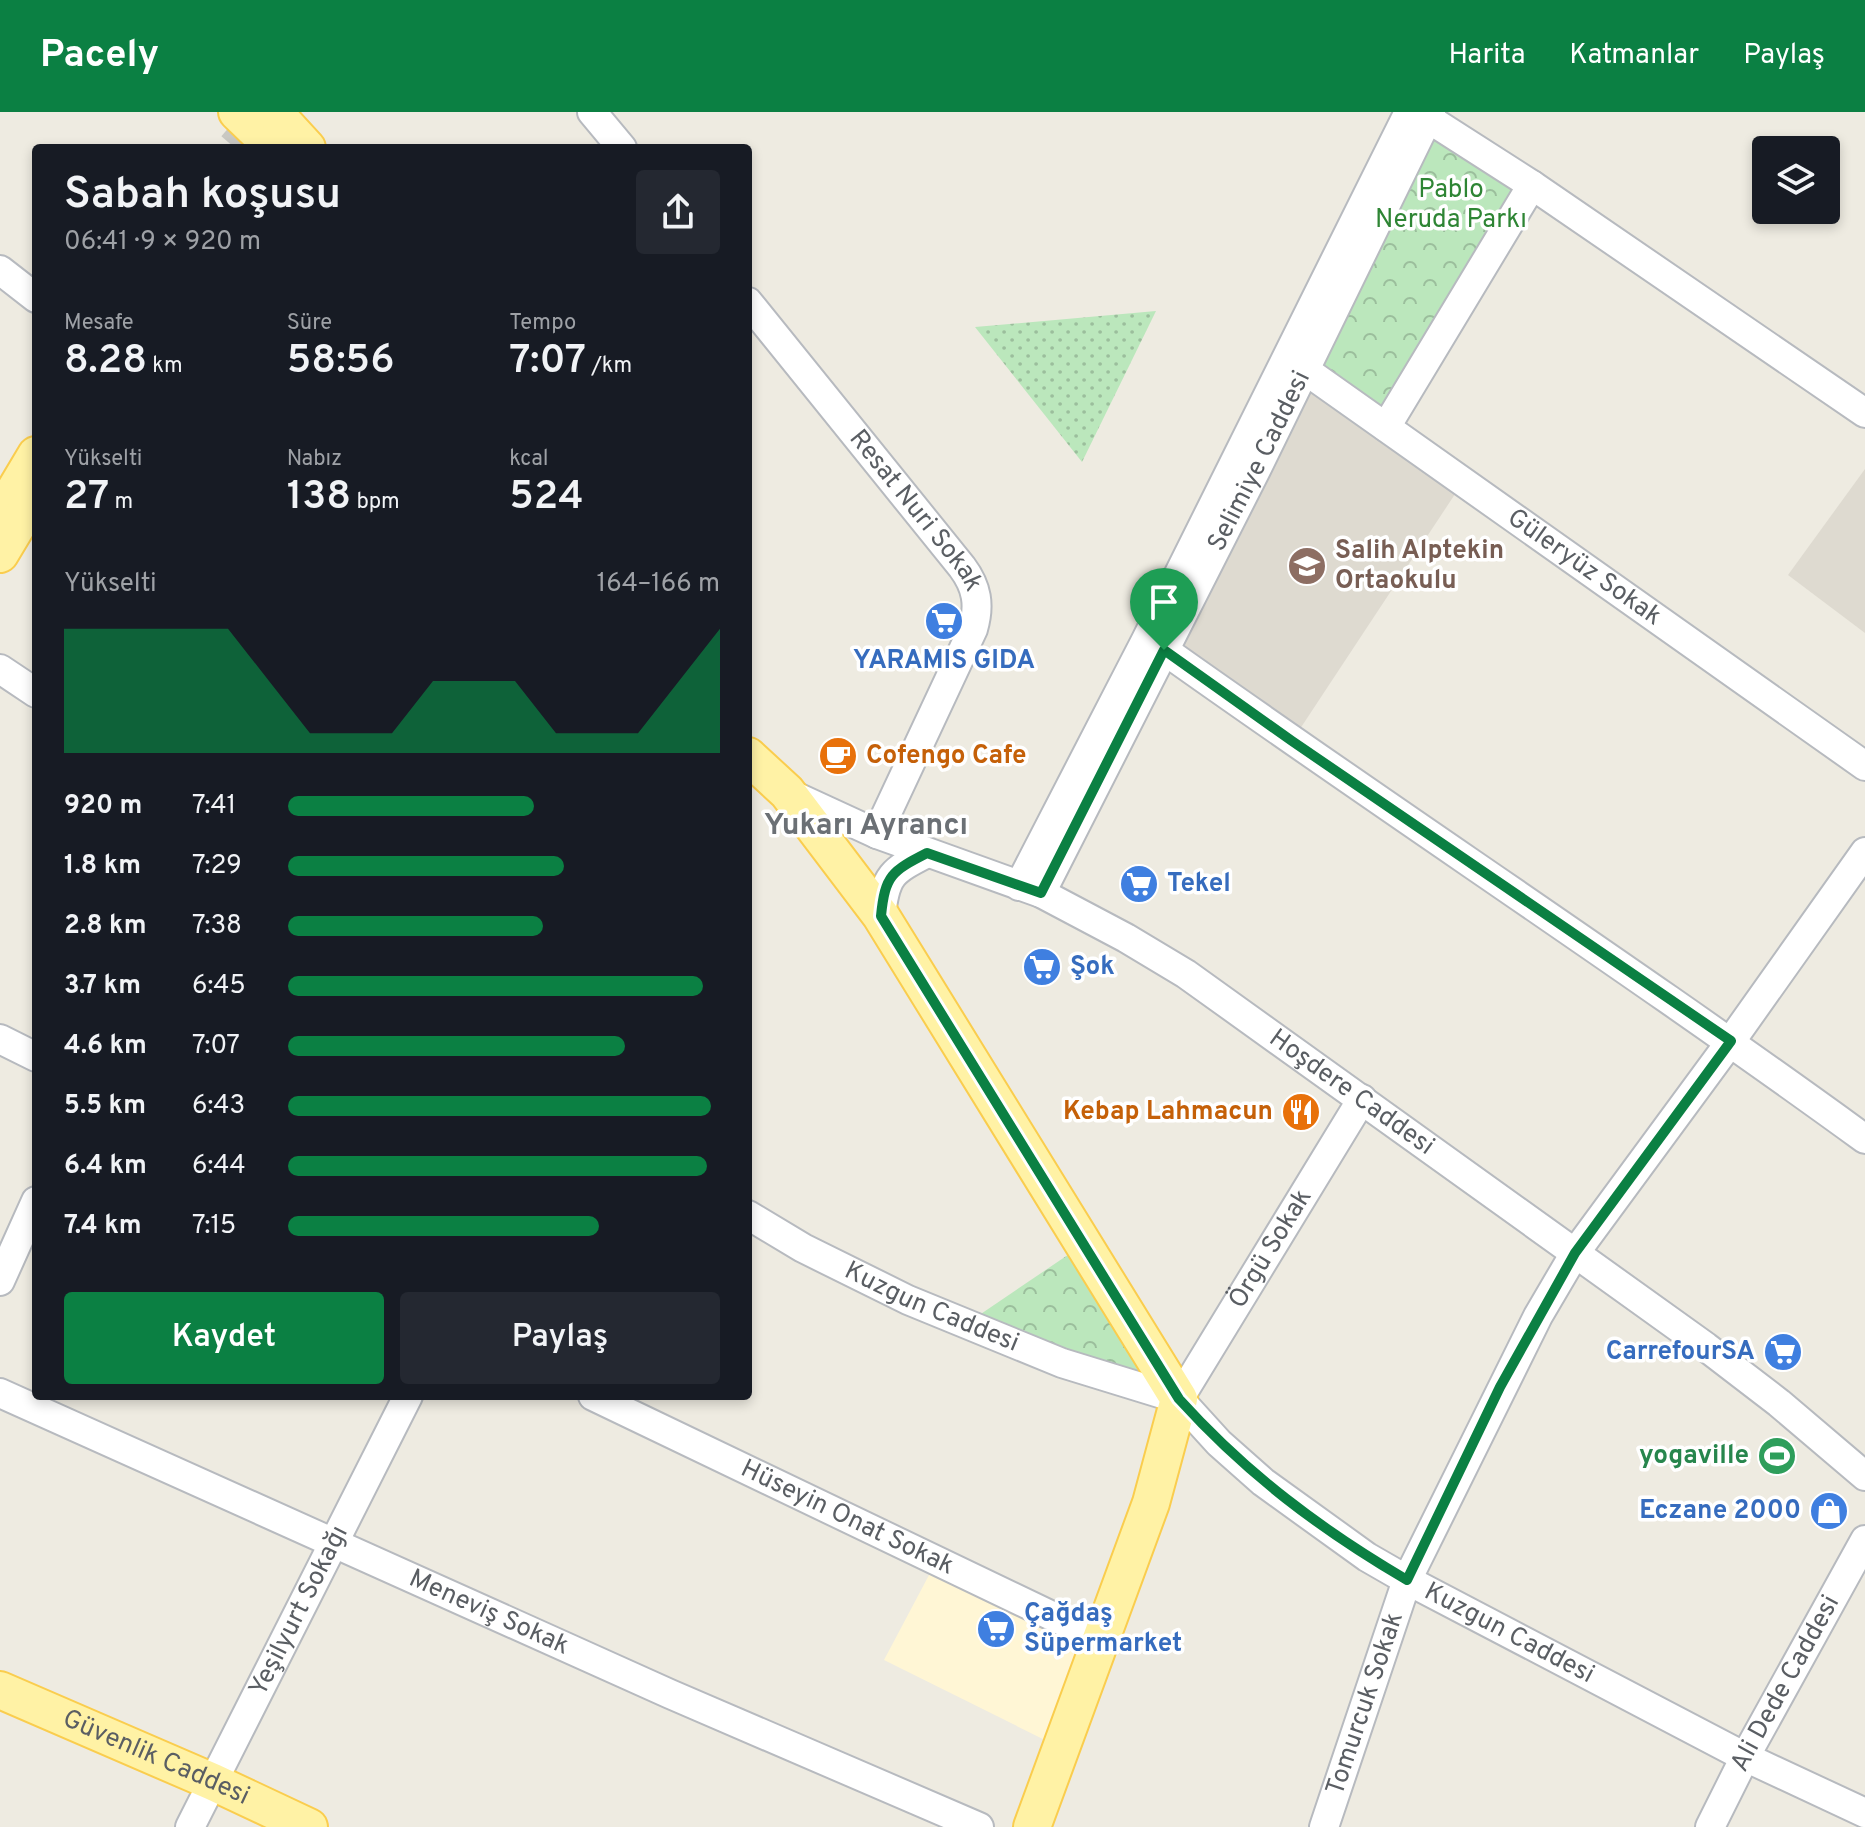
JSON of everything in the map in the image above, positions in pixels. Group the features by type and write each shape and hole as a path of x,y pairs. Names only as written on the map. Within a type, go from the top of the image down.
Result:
{"main road":[{"path":"259,125 299,144"},
{"path":"0,515 32,462"},
{"path":"0,554 32,501"},
{"path":"752,760 787,792 881,916 1179,1399 1151,1503 1032,1827"},
{"name":"Güvenlik Caddesi","path":"0,1690 309,1827"}],"street":[{"path":"592,112 619,144"},
{"path":"1422,113 1865,413"},
{"name":"Selimiye Caddesi","path":"1030,890 1164,650 1305,370 1422,113"},
{"name":"Selimiye Caddesi","path":"1030,890 1146,640 1422,113"},
{"path":"1386,427 1532,185"},
{"path":"0,270 32,295"},
{"name":"Resat Nuri Sokak","path":"752,307 962,567 976,591 978,613 973,629 877,834"},
{"name":"Güleryüz Sokak","path":"1305,370 1865,766"},
{"path":"1164,650 1731,1041 1865,1139"},
{"path":"0,669 32,690"},
{"name":"Hoşdere Caddesi","path":"787,792 877,834 1030,890 1126,938 1186,974 1779,1403 1865,1476"},
{"name":"Tomurcuk Sokak","path":"1324,1827 1407,1580 1500,1387 1575,1253 1865,852"},
{"path":"881,916 883,893 890,876 927,853"},
{"path":"0,1039 32,1055"},
{"name":"Örgü Sokak","path":"1179,1399 1362,1099"},
{"path":"0,1281 32,1210"},
{"name":"Kuzgun Caddesi","path":"752,1217 803,1248 922,1306 1062,1363 1179,1399 1219,1443 1263,1482 1367,1557 1745,1757 1865,1813"},
{"name":"Meneviş Sokak","path":"0,1393 670,1694 979,1827"},
{"name":"Yeşilyurt Sokağı","path":"190,1827 406,1400"},
{"name":"Hüseyin Onat Sokak","path":"601,1400 1100,1639"},
{"name":"Ali Dede Caddesi","path":"1710,1827 1745,1757 1865,1540"}],"shaded area":[{"name":"Salih Alptekin Ortaokulu","path":"1305,370 1463,482 1292,741 1164,650"},
{"path":"1865,469 1865,633 1788,575"},
{"path":"937,1560 1100,1639 1061,1748 884,1660"}],"green space":[{"name":"Pablo Neruda Parkı","path":"1429,117 1532,185 1386,427 1305,370"},
{"path":"1156,311 1082,462 975,327"},
{"path":"1084,1244 1179,1399 966,1324"}],"tunnel":[{"path":"238,144 266,112"}],"place":[{"name":"Salih Alptekin Ortaokulu","path":"1307,566"},
{"name":"YARAMIS GIDA","path":"944,621"},
{"name":"Cofengo Cafe","path":"838,756"},
{"name":"Tekel","path":"1139,884"},
{"name":"Şok","path":"1042,967"},
{"name":"Kebap Lahmacun","path":"1301,1112"},
{"name":"CarrefourSA","path":"1783,1352"},
{"name":"yogaville","path":"1777,1456"},
{"name":"Eczane 2000","path":"1829,1511"},
{"name":"Çağdaş Süpermarket","path":"996,1629"}],"district":[{"name":"Yukarı Ayrancı","path":"866,826"}],"route":[{"path":"1164,650 1731,1041 1575,1253 1500,1387 1407,1580 1367,1557 1263,1482 1219,1443 1179,1399 881,916 883,893 890,876 927,853 1041,893 1164,650"}]}
